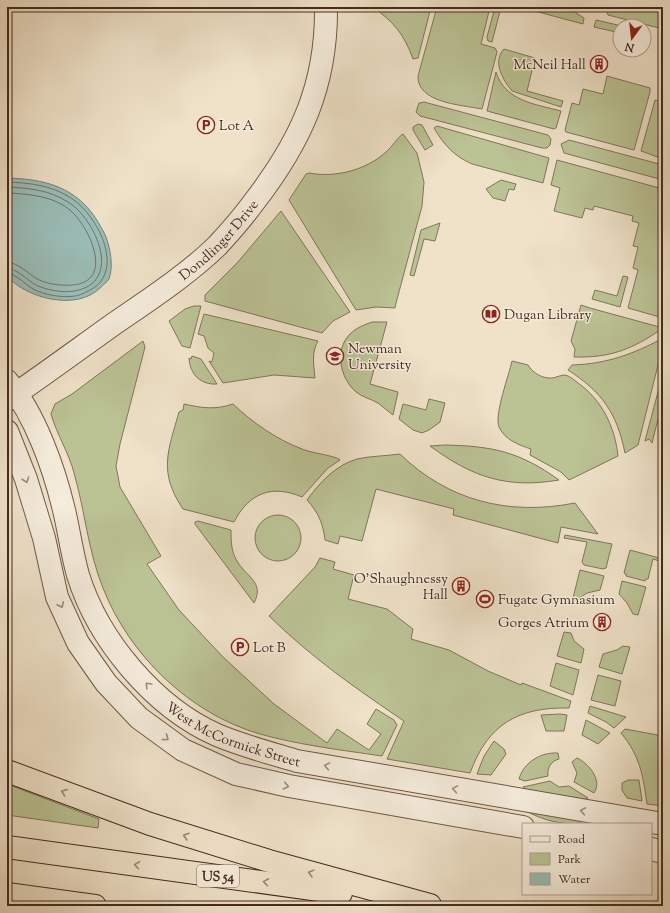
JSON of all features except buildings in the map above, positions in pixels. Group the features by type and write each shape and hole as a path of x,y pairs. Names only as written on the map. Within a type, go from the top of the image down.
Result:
{"highway":[{"path":"7,771 150,824 269,861 434,905"},
{"name":"US 54","path":"7,847 434,905"},
{"path":"7,894 95,906"}],"street":[{"name":"Dondlinger Drive","path":"10,391 178,278 217,246 247,211 271,180 299,134 313,99 322,64 326,25 326,7"},
{"name":"West McCormick Street","path":"10,391 52,464 78,575 97,621 122,658 153,691 182,715 216,735 254,749 297,761 663,824"},
{"name":"West McCormick Street","path":"7,430 28,486 44,538 60,603 78,643 106,683 140,718 183,750 236,774 289,786 522,827"},
{"path":"652,850 663,852"}],"green space":[{"path":"372,7 431,7 418,58 413,59 406,43 397,29 386,17"},
{"path":"437,7 490,7 481,44 495,48 497,52 482,109 442,101 425,92 420,85 418,76"},
{"path":"495,7 501,7 492,42 488,41 487,37"},
{"path":"520,7 572,7 576,13 584,18 583,24"},
{"path":"617,7 663,7 663,29 652,26 652,18 620,18 608,15 607,12"},
{"path":"596,20 612,24 612,31 594,27"},
{"path":"504,49 535,58 527,91 563,101 561,107 512,91 505,82 500,71 499,60"},
{"path":"496,72 500,82 506,89 522,100 561,111 556,128 554,129 487,111"},
{"path":"607,76 650,88 634,150 566,132 565,130 572,103 579,105 583,89 603,94"},
{"path":"655,100 663,102 663,159 641,151"},
{"path":"424,102 548,135 551,139 550,145 547,148 542,148 420,116 416,112 419,103"},
{"path":"418,124 422,125 433,145 425,150 413,130 413,127"},
{"path":"437,126 549,158 543,183 472,164 466,161 455,154 446,145 434,128"},
{"path":"403,134 417,153 424,182 422,206 395,308 376,307 356,310 289,200 306,174 340,173 360,168 378,158"},
{"path":"569,140 663,165 663,180 564,153 561,144"},
{"path":"557,160 663,189 663,318 628,308 638,270 633,268 638,247 633,246 639,223 632,221 633,216 594,206 593,210 585,208 582,218 554,211 560,188 551,185"},
{"path":"501,180 516,184 514,190 509,189 505,201 493,198 486,189"},
{"path":"281,211 350,312 333,321 322,333 205,301 205,295 237,263"},
{"path":"440,223 435,241 424,239 414,276 410,275 421,230"},
{"path":"623,276 628,277 620,307 592,299 595,290 617,296"},
{"path":"581,305 663,328 642,342 621,351 599,356 574,357 575,349 571,341"},
{"path":"194,306 201,306 190,348 182,346 169,321 185,309"},
{"path":"204,314 318,341 314,350 315,378 274,375 223,383 209,361 212,362 214,353 208,348 204,336 198,334"},
{"path":"372,322 387,322 370,384 398,392 393,415 378,403 356,392 346,379 341,364 342,348 350,334"},
{"path":"663,338 663,345 638,445 625,453 618,426 606,405 599,395 580,378 568,370 572,365 596,363 619,357 641,349"},
{"path":"143,341 145,347 120,444 116,466 120,487 161,556 147,564 179,610 223,657 274,704 327,743 337,729 369,750 381,734 367,724 376,709 394,720 397,725 382,756 320,747 275,738 234,725 186,697 165,679 129,636 114,613 103,588 94,560 72,466 51,414 55,404 72,394"},
{"path":"192,356 201,359 217,384 206,383 197,378 190,364 189,358 191,359"},
{"path":"512,361 528,365 532,371 545,378 565,375 572,378 586,390 594,398 606,415 614,435 618,456 569,480 561,472 530,455 531,449 517,444 509,439 499,427 498,414"},
{"path":"663,373 663,399 652,443 649,439 645,441"},
{"path":"429,399 445,403 440,422 429,430 422,433 413,430 399,419 403,404 426,410"},
{"path":"184,404 208,408 233,404 257,424 292,445 340,460 328,468 302,497 281,491 262,494 247,504 234,522 183,509 170,484 168,461 171,438 179,412 183,410"},
{"path":"445,445 478,447 505,452 545,470 559,480 523,483 491,478 461,466 430,446"},
{"path":"400,454 438,483 459,494 481,501 503,506 527,507 550,507 575,503 598,534 561,527 558,543 453,515 454,509 376,489 362,541 340,536 338,544 325,540 323,528 319,518 307,500 317,487 335,470 349,462 362,458"},
{"path":"273,515 283,515 291,519 297,525 301,533 301,543 297,551 291,557 283,561 273,561 265,557 259,551 255,543 255,533 259,525 265,519"},
{"path":"198,521 231,530 232,546 235,557 256,585 257,596 254,603 195,524 195,522"},
{"path":"565,535 612,544 606,568 603,569 584,565 582,562 587,542 564,538"},
{"path":"630,550 663,559 663,562 653,559 648,579 645,581 626,576 624,573"},
{"path":"320,558 335,562 333,569 354,575 348,599 387,609 413,629 411,639 449,650 488,671 521,685 522,683 571,701 569,708 551,708 535,711 520,715 507,722 486,742 477,756 470,773 387,759 404,721 334,672 269,616 315,567"},
{"path":"580,570 604,576 600,590 587,593 578,599 573,598"},
{"path":"622,581 646,587 638,615 633,614 627,603 619,594"},
{"path":"564,632 571,633 574,641 584,649 581,663 557,656"},
{"path":"623,646 630,647 622,674 599,667 603,654 617,650"},
{"path":"556,663 579,670 573,695 550,686"},
{"path":"598,675 621,681 615,706 591,700"},
{"path":"590,706 626,717 614,728 588,713"},
{"path":"541,715 567,715 564,731 546,731"},
{"path":"586,720 610,733 598,744 582,735"},
{"path":"625,729 663,736 663,806 647,804 640,766 633,750 621,733"},
{"path":"494,741 504,749 506,754 491,775 477,774 484,756"},
{"path":"558,753 559,759 550,765 548,776 525,781 519,779 521,773 534,759 545,754"},
{"path":"577,758 586,764 593,772 597,783 594,793 574,782 577,773 572,762"},
{"path":"628,780 639,780 642,801 627,798 622,790 622,783"},
{"path":"550,781 559,787 569,786 588,798 582,800 525,789 523,787"},
{"path":"7,784 99,819 98,828 7,815"},
{"path":"526,811 581,820 580,823 559,823"}],"water":[{"path":"7,178 34,180 59,187 80,200 90,210 105,235 111,256 111,270 109,279 100,288 90,295 79,299 52,299 27,291 7,276"}],"place":[{"name":"McNeil Hall","path":"599,64"},
{"name":"Lot A","path":"206,125"},
{"name":"Dugan Library","path":"491,314"},
{"name":"Newman University","path":"335,356"},
{"name":"O'Shaughnessy Hall","path":"461,586"},
{"name":"Fugate Gymnasium","path":"485,599"},
{"name":"Gorges Atrium","path":"602,622"},
{"name":"Lot B","path":"240,647"}]}
